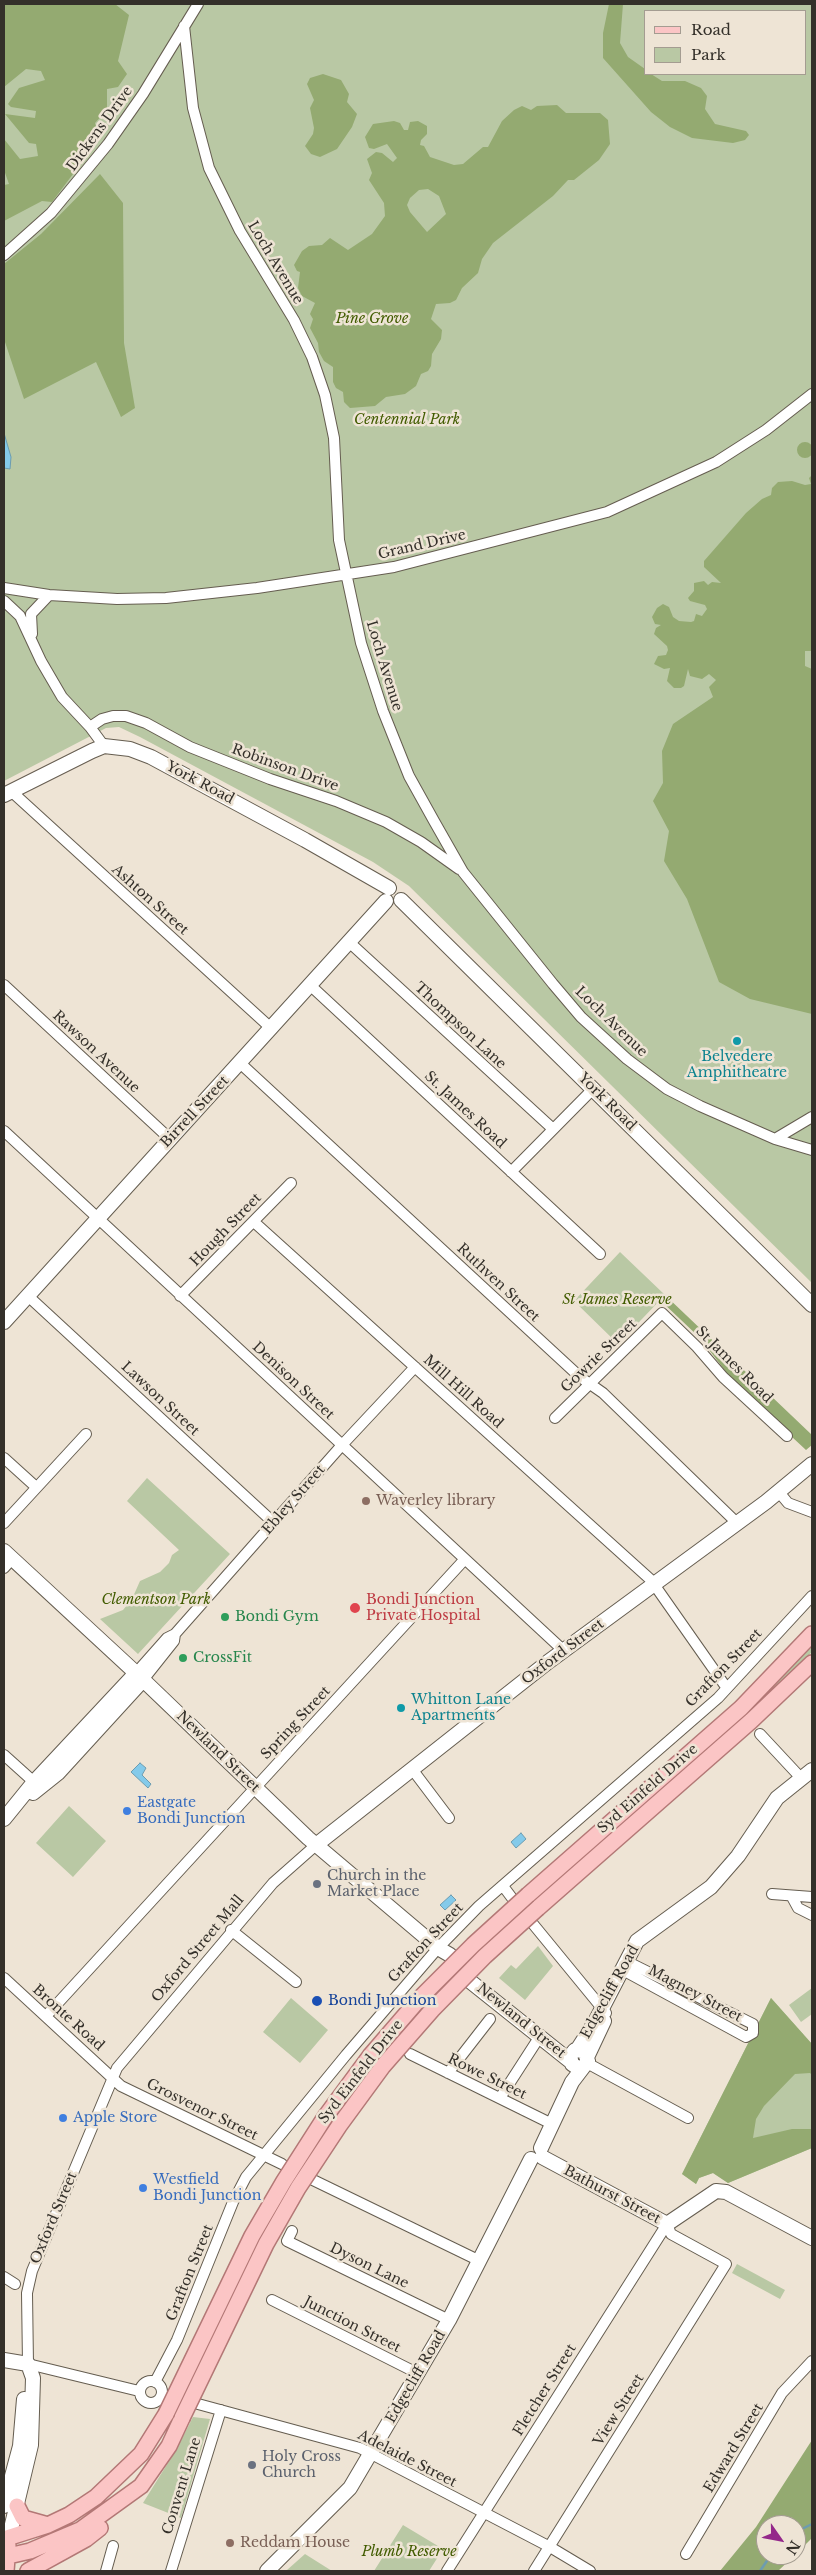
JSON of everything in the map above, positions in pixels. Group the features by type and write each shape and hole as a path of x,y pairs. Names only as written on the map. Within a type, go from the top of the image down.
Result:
{"main road":[{"name":"Syd Einfeld Drive","path":"7,2538 48,2525 68,2515 113,2483 141,2454 166,2414 252,2236 284,2181 325,2117 370,2056 420,1998 473,1945 528,1895 741,1708 812,1634"},
{"name":"Syd Einfeld Drive","path":"6,2561 80,2530 141,2486 169,2446 266,2244 298,2188 339,2126 383,2066 432,2010 485,1956 751,1721 812,1663"},
{"path":"28,2571 86,2539 114,2516 141,2486"},
{"path":"10,2506 23,2518 48,2525"},
{"path":"6,2561 7,2538"}],"street":[{"name":"Dickens Drive","path":"4,255 51,213 96,160 143,94 198,4"},
{"name":"Loch Avenue","path":"184,26 193,108 209,168 240,232 294,320 312,357 325,395 334,438 339,540 346,575 361,643 383,711 409,776 464,872 581,1017 627,1059 667,1089 775,1139 812,1150"},
{"name":"Grand Drive","path":"4,588 49,595 117,599 166,598 257,588 394,568 608,512 716,462 766,430 812,394"},
{"path":"35,650 31,614 49,595"},
{"path":"4,602 20,616 35,650 62,697 90,727 104,746"},
{"name":"Robinson Drive","path":"90,727 102,719 113,716 126,716 146,723 190,747 270,779 336,800 386,822 421,842 464,872"},
{"name":"York Road","path":"7,793 79,756 104,746 130,748 151,757 306,840 388,895 400,890 401,900 594,1088 812,1305"},
{"name":"Ashton Street","path":"7,793 272,1029"},
{"name":"Birrell Street","path":"4,1322 312,986 388,895"},
{"name":"Thompson Lane","path":"349,942 553,1129"},
{"name":"Rawson Avenue","path":"4,985 170,1139"},
{"name":"St. James Road","path":"312,986 600,1254"},
{"name":"Ruthven Street","path":"240,1063 573,1371 610,1400 737,1523"},
{"path":"511,1172 594,1088"},
{"path":"775,1139 812,1117"},
{"name":"Denison Street","path":"4,1131 564,1651"},
{"name":"Hough Street","path":"180,1296 292,1183"},
{"name":"Mill Hill Road","path":"254,1222 654,1583 726,1687"},
{"name":"Lawson Street","path":"28,1296 274,1523"},
{"name":"Gowrie Street","path":"555,1418 662,1313"},
{"name":"St James Road","path":"662,1313 697,1347 723,1377 787,1436"},
{"name":"Ebley Street","path":"4,1819 34,1782 174,1642 175,1634 342,1445 415,1367"},
{"path":"4,1523 86,1434"},
{"path":"4,1458 36,1487"},
{"name":"Oxford Street","path":"316,1845 564,1651 737,1523 812,1464"},
{"path":"778,1491 788,1503 812,1512"},
{"name":"Newland Street","path":"6,1559 140,1676 316,1845 444,1954"},
{"name":"Spring Street","path":"46,2016 465,1559"},
{"name":"Grafton Street","path":"155,2382 177,2340 239,2190 263,2155 378,2016 444,1954 502,1886 718,1698 726,1687 812,1596"},
{"name":"Ebley Street","path":"19,1802 58,1773 140,1676"},
{"path":"760,1734 807,1774"},
{"path":"4,1755 34,1782"},
{"path":"412,1769 449,1818"},
{"name":"Edgecliff Road","path":"267,2571 337,2504 350,2488 419,2374 537,2153 549,2122 572,2082 579,2059 637,1941 711,1888 738,1856 777,1798 807,1774"},
{"name":"Oxford Street Mall","path":"112,2079 117,2068 232,1930 273,1883 316,1845"},
{"path":"502,1886 512,1898"},
{"path":"772,1894 812,1897"},
{"path":"792,1897 798,1908 812,1914"},
{"path":"533,1924 604,2011"},
{"path":"232,1930 296,1982"},
{"name":"Magney Street","path":"626,1966 753,2024 754,2033 746,2037 626,1966"},
{"name":"Bronte Road","path":"4,1978 112,2079"},
{"name":"Newland Street","path":"474,1978 579,2059 540,2036 474,1978"},
{"path":"448,2073 490,2020"},
{"path":"500,2098 540,2036"},
{"name":"Rowe Street","path":"410,2054 549,2122"},
{"path":"579,2059 688,2118"},
{"name":"Oxford Street","path":"7,2538 10,2506 27,2465 33,2424 33,2378 28,2364 27,2293 32,2271 112,2079"},
{"name":"Grosvenor Street","path":"112,2079 121,2086 282,2164"},
{"name":"Bathurst Street","path":"537,2153 667,2224 716,2191 726,2192 812,2238"},
{"path":"313,2180 480,2261"},
{"name":"View Street","path":"534,2571 726,2264 671,2234 667,2224"},
{"name":"Fletcher Street","path":"447,2571 667,2224"},
{"name":"Dyson Lane","path":"292,2231 287,2241 449,2320"},
{"path":"4,2277 15,2284"},
{"name":"Junction Street","path":"272,2300 419,2374"},
{"path":"4,2360 139,2391"},
{"name":"Edward Street","path":"686,2554 782,2393 812,2361"},
{"path":"146,2382 155,2382 162,2391 156,2403 143,2401 139,2391 146,2382"},
{"name":"Adelaide Street","path":"198,2404 343,2443 371,2453 483,2514 550,2547 590,2571"},
{"name":"Convent Lane","path":"171,2571 221,2410"},
{"path":"106,2571 113,2546"}],"green space":[{"name":"Centennial Park","path":"4,4 812,4 812,1283 409,886 373,862 140,737 119,727 106,728 4,781"},
{"path":"4,4 115,4 129,15 118,61 127,74 118,87 107,89 107,110 95,123 98,134 82,162 52,202 42,201 4,221 4,185 9,184 4,170 4,139 20,159 38,156 36,144 29,143 5,114 35,118 36,111 11,107 8,104 19,88 45,80 41,71 26,69 4,87"},
{"path":"609,4 623,4 620,43 628,57 644,68 644,75 653,75 662,81 685,81 701,88 707,96 705,109 715,124 746,131 749,135 745,140 733,143 692,138 670,127 651,112 603,58 603,33"},
{"path":"323,74 341,80 349,94 347,102 357,114 352,127 337,149 320,157 311,154 305,146 313,134 314,128 310,108 314,100 307,84 310,78"},
{"name":"Pine Grove","path":"557,105 566,113 600,113 608,120 610,144 599,160 574,180 568,180 553,196 493,243 482,259 478,273 462,288 456,300 450,303 436,304 431,319 442,330 441,339 432,354 431,366 428,371 421,374 416,386 405,394 386,397 375,406 350,408 344,402 343,392 336,388 333,382 333,367 324,361 319,352 318,343 310,328 313,319 310,314 315,303 302,296 298,288 300,272 297,271 294,265 302,251 309,246 322,245 330,238 348,250 372,234 385,216 384,203 369,180 372,173 367,159 376,152 382,153 393,162 397,158 387,144 374,149 369,148 365,137 373,124 394,121 400,123 404,130 408,130 410,122 418,121 427,126 427,134 421,140 420,145 424,146 430,157 454,165 463,164 483,147 488,147 502,121 514,110 522,106 531,110 537,106","holes":["428,189 439,196 446,214 427,232 410,212 407,205 410,198 419,190"]},
{"path":"100,174 123,203 124,343 135,408 121,417 96,362 24,399 4,339 4,264 41,234"},
{"path":"805,442 813,450 805,458 797,450"},
{"path":"812,475 812,651 805,651 805,666 812,669 812,1014 750,999 719,982 687,899 664,861 669,831 653,801 663,783 662,751 673,724 713,697 709,687 716,680 709,674 702,679 690,676 688,669 684,686 674,688 667,681 670,668 664,669 654,664 658,656 666,655 668,650 667,646 654,634 656,628 661,625 655,624 652,617 657,608 663,604 669,607 673,617 679,621 691,622 694,621 696,614 702,616 707,609 705,605 690,601 688,598 694,591 694,583 704,581 708,585 712,582 721,583 704,567 704,561 746,513 762,499 771,495 772,488 778,482 792,481 805,485 811,484 809,478"},
{"name":"St James Reserve","path":"620,1252 665,1295 618,1344 574,1301"},
{"path":"665,1295 812,1435 812,1445 806,1450 736,1385 700,1338 660,1300"},
{"name":"Clementson Park","path":"147,1478 230,1554 138,1654 100,1619 123,1610 132,1599 140,1581 160,1572 169,1563 172,1555 179,1550 127,1501"},
{"path":"812,1646 812,1652 752,1709 750,1708"},
{"path":"69,1806 106,1841 73,1877 36,1843"},
{"path":"538,1946 553,1966 525,2000 499,1978 511,1965 516,1969"},
{"path":"812,1988 812,2014 801,2022 789,2005"},
{"path":"291,1998 328,2030 300,2063 263,2032"},
{"path":"771,1998 812,2044 812,2148 728,2183 713,2173 699,2178 696,2184 682,2174"},
{"path":"771,1998 812,2044 812,2075 810,2073 795,2074 764,2106 756,2119 753,2138 792,2129 812,2129 812,2148 728,2183 713,2173 699,2178 696,2184 682,2174"},
{"path":"737,2264 785,2290 780,2299 732,2273"},
{"path":"193,2417 210,2419 181,2518 143,2503 176,2450"},
{"path":"812,2440 812,2538 806,2544 806,2515 764,2515"},
{"name":"Plumb Reserve","path":"403,2525 443,2549 429,2571 374,2571"},
{"path":"756,2527 756,2565 784,2565 778,2571 720,2571"},
{"name":"Plumb Reserve","path":"305,2554 332,2571 287,2570"}],"water":[{"path":"4,433 11,457 10,469 4,468"},
{"path":"140,1763 146,1768 142,1775 151,1784 148,1788 131,1772"},
{"path":"521,1833 526,1839 516,1848 511,1842"},
{"path":"451,1895 456,1900 445,1910 440,1905"}],"waterway":[{"path":"806,2527 812,2524"},
{"path":"760,2571 764,2565"}],"place":[{"name":"Belvedere Amphitheatre","path":"737,1041"},
{"name":"Waverley library","path":"366,1501"},
{"name":"Bondi Junction Private Hospital","path":"355,1608"},
{"name":"Bondi Gym","path":"225,1617"},
{"name":"CrossFit","path":"183,1658"},
{"name":"Whitton Lane Apartments","path":"401,1708"},
{"name":"Eastgate Bondi Junction","path":"127,1811"},
{"name":"Church in the Market Place","path":"317,1884"},
{"name":"Bondi Junction","path":"317,2001"},
{"name":"Apple Store","path":"63,2118"},
{"name":"Westfield Bondi Junction","path":"143,2188"},
{"name":"Holy Cross Church","path":"252,2465"},
{"name":"Reddam House","path":"230,2543"}]}
